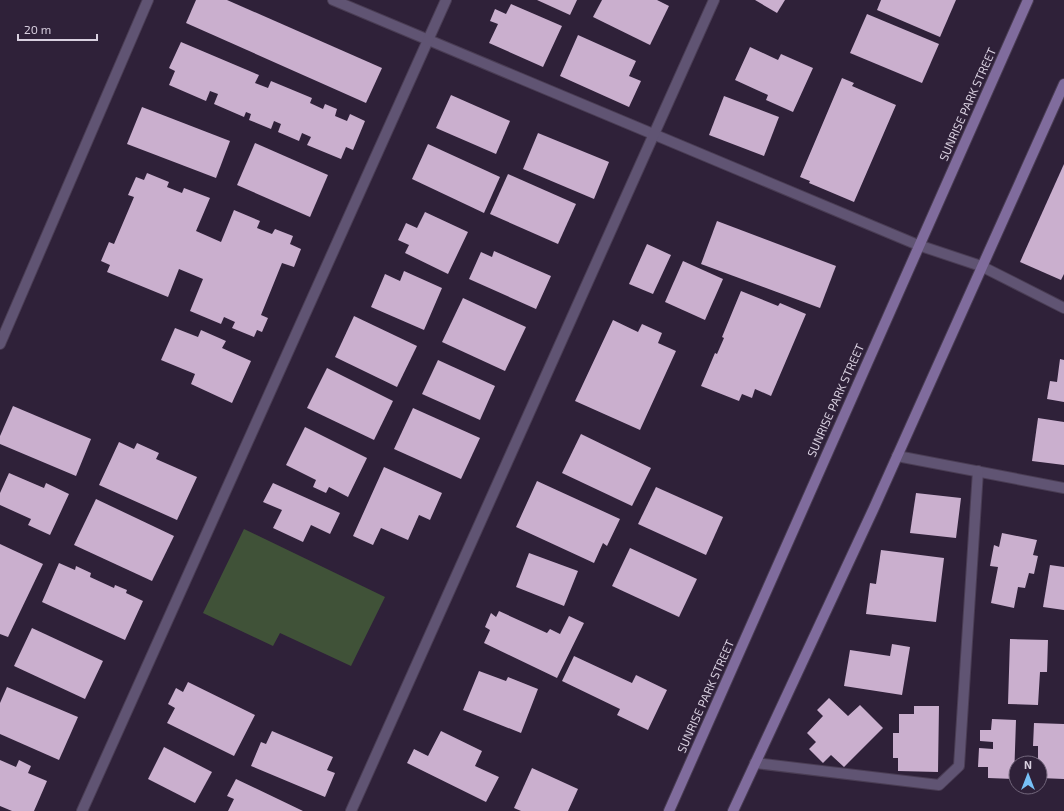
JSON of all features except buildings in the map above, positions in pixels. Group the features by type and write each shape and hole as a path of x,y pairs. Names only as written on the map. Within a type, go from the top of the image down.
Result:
{"main road":[{"name":"SUNRISE PARK STREET","path":"669,811 918,245 1028,0"},
{"path":"733,811 897,456 1064,84"}],"street":[{"path":"0,344 148,0"},
{"path":"333,0 918,245 981,266 1064,308"},
{"path":"82,811 446,0"},
{"path":"351,811 714,0"},
{"path":"897,456 1064,488"},
{"path":"755,763 939,785 959,766 978,471"}],"green space":[{"path":"244,529 385,597 351,666 280,633 273,646 203,613"}]}
